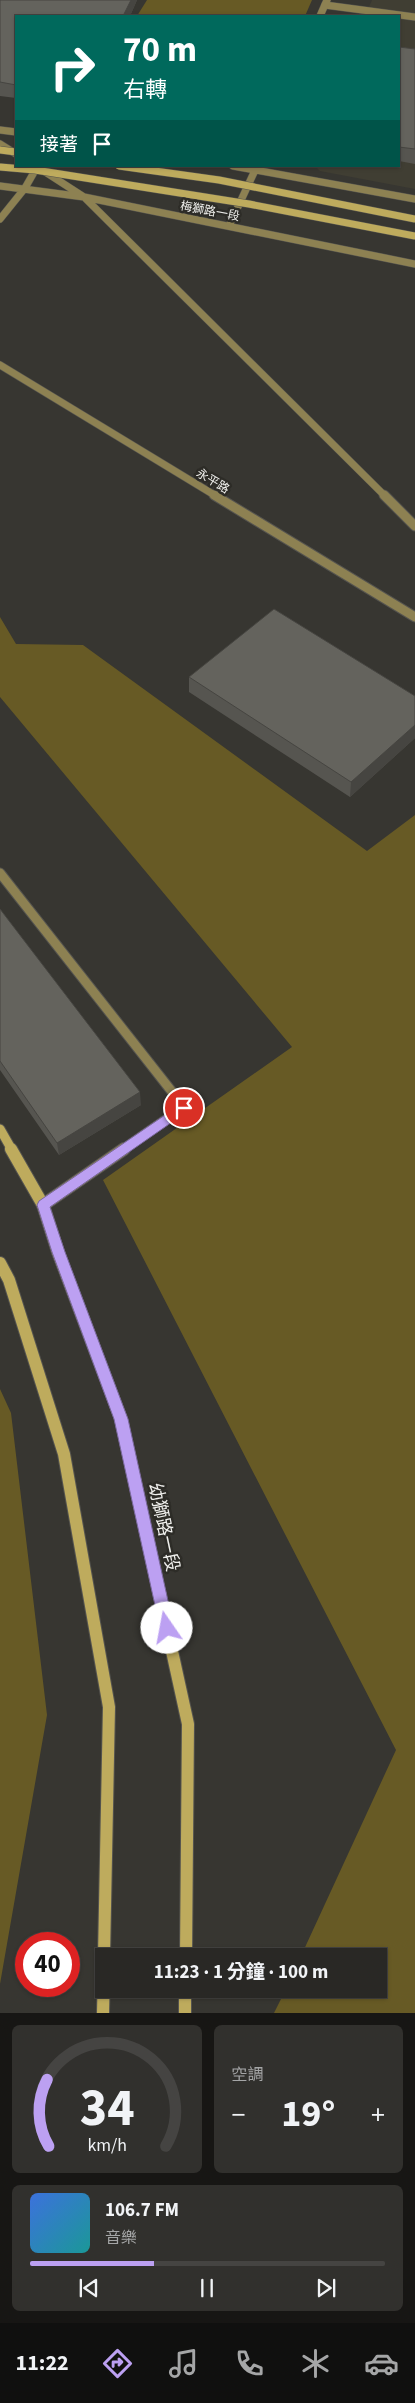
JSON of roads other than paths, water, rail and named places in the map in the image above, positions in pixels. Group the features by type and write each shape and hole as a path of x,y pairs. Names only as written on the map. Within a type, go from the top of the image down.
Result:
{"street":[{"path":"320,15 326,3 415,17"},
{"path":"0,130 15,132"},
{"path":"0,144 15,152"},
{"path":"0,150 15,153"},
{"name":"梅獅路一段","path":"0,167 35,170 249,204 415,236"},
{"path":"0,219 24,188 37,167 84,197 415,526"},
{"path":"126,167 219,180 415,219"},
{"path":"228,226 256,168 415,199"},
{"name":"梅獅路一段","path":"0,186 84,197 415,264"},
{"name":"永平路","path":"0,365 415,617"},
{"path":"0,873 184,1108 44,1205"},
{"name":"幼獅路一段","path":"0,1129 44,1205 58,1252 121,1419 188,1724 186,1948"},
{"path":"0,1263 9,1280 64,1454 110,1707 104,1948"},
{"path":"103,1998 103,2013"},
{"path":"185,1998 185,2013"}]}
